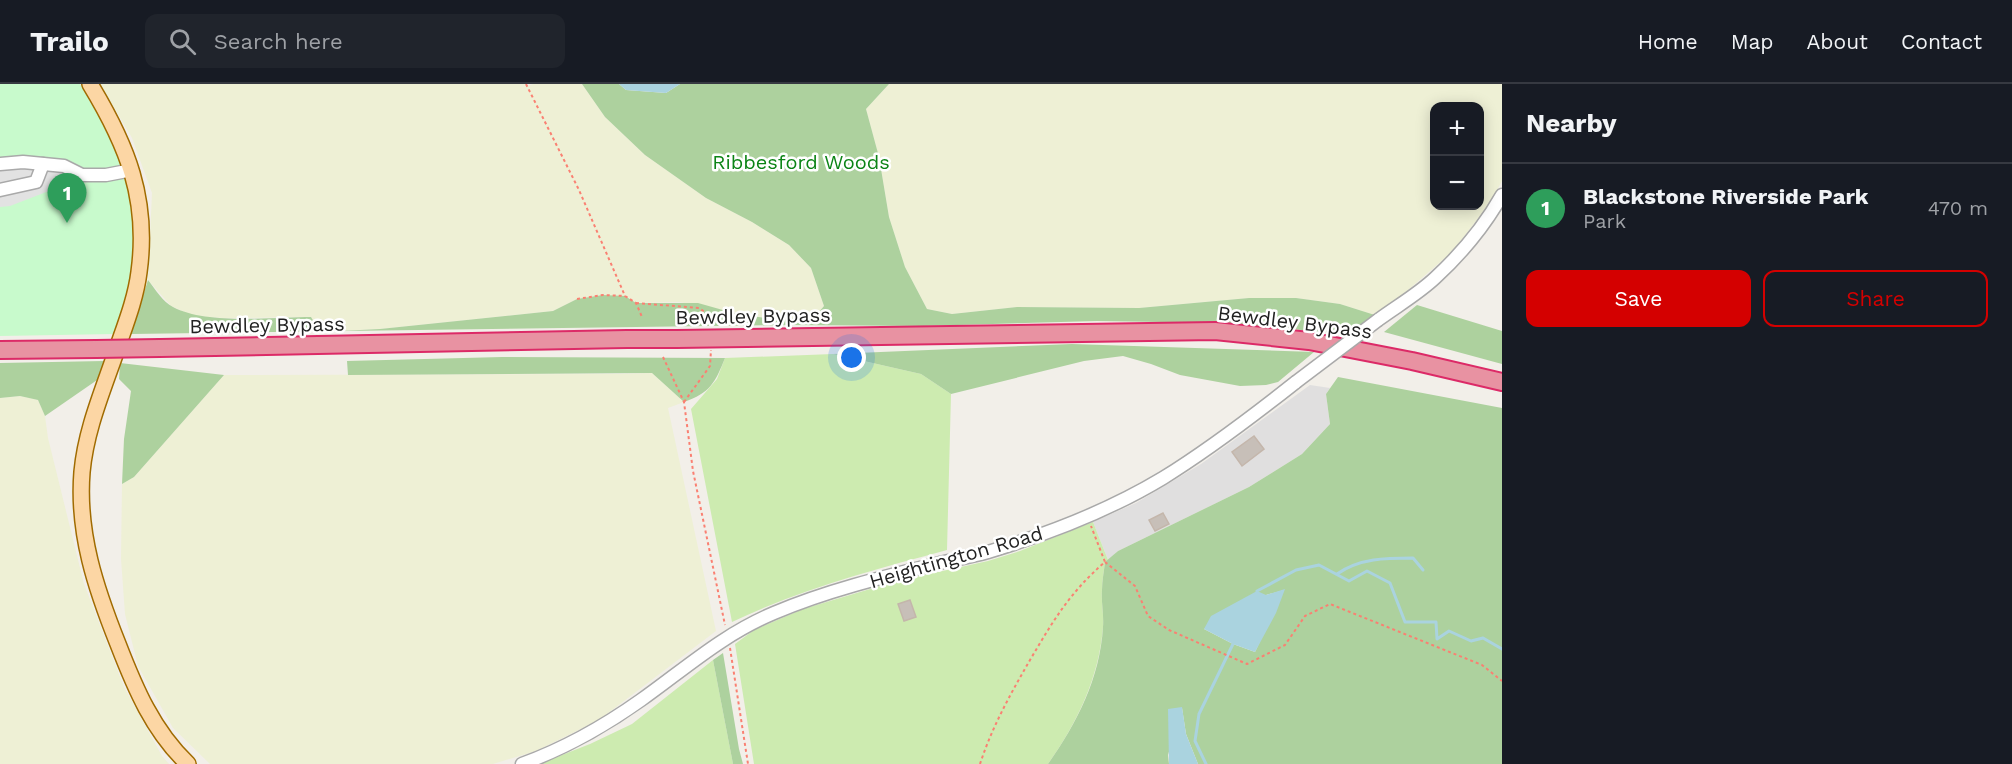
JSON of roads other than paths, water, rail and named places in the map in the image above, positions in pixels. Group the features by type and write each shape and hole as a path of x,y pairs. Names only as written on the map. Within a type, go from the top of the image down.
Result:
{"highway":[{"name":"Bewdley Bypass","path":"0,350 1215,332 1309,341 1412,361 1502,382"}],"main road":[{"path":"90,84 110,117 132,170 138,190 142,230 139,273 87,440 82,473 86,546 95,582 135,687 156,727 173,750 188,764"}],"street":[{"path":"0,164 64,166 82,174 106,175 132,170"},
{"path":"0,190 36,182 43,164"},
{"name":"Heightington Road","path":"522,764 552,753 598,729 728,637 766,616 892,576 987,552 1032,537 1127,498 1163,478 1233,432 1433,279 1455,257 1496,206 1502,195"}],"water":[{"path":"619,84 680,84 666,93 626,90"},
{"path":"1285,589 1276,613 1255,652 1204,629 1211,616 1257,591 1266,595"},
{"path":"1182,707 1186,734 1198,764 1169,764 1168,709"}],"waterway":[{"path":"1337,574 1364,562 1393,558 1413,558 1423,570"},
{"path":"1257,591 1296,570 1319,565 1349,581 1367,571 1390,583 1405,622 1436,622 1437,639 1449,631 1471,641 1483,638 1502,649"},
{"path":"1206,764 1195,741 1199,714 1233,644"}],"place":[{"name":"Blackstone Riverside Park","path":"67,223"}],"park label":[{"name":"Ribbesford Woods","path":"801,162"}]}
